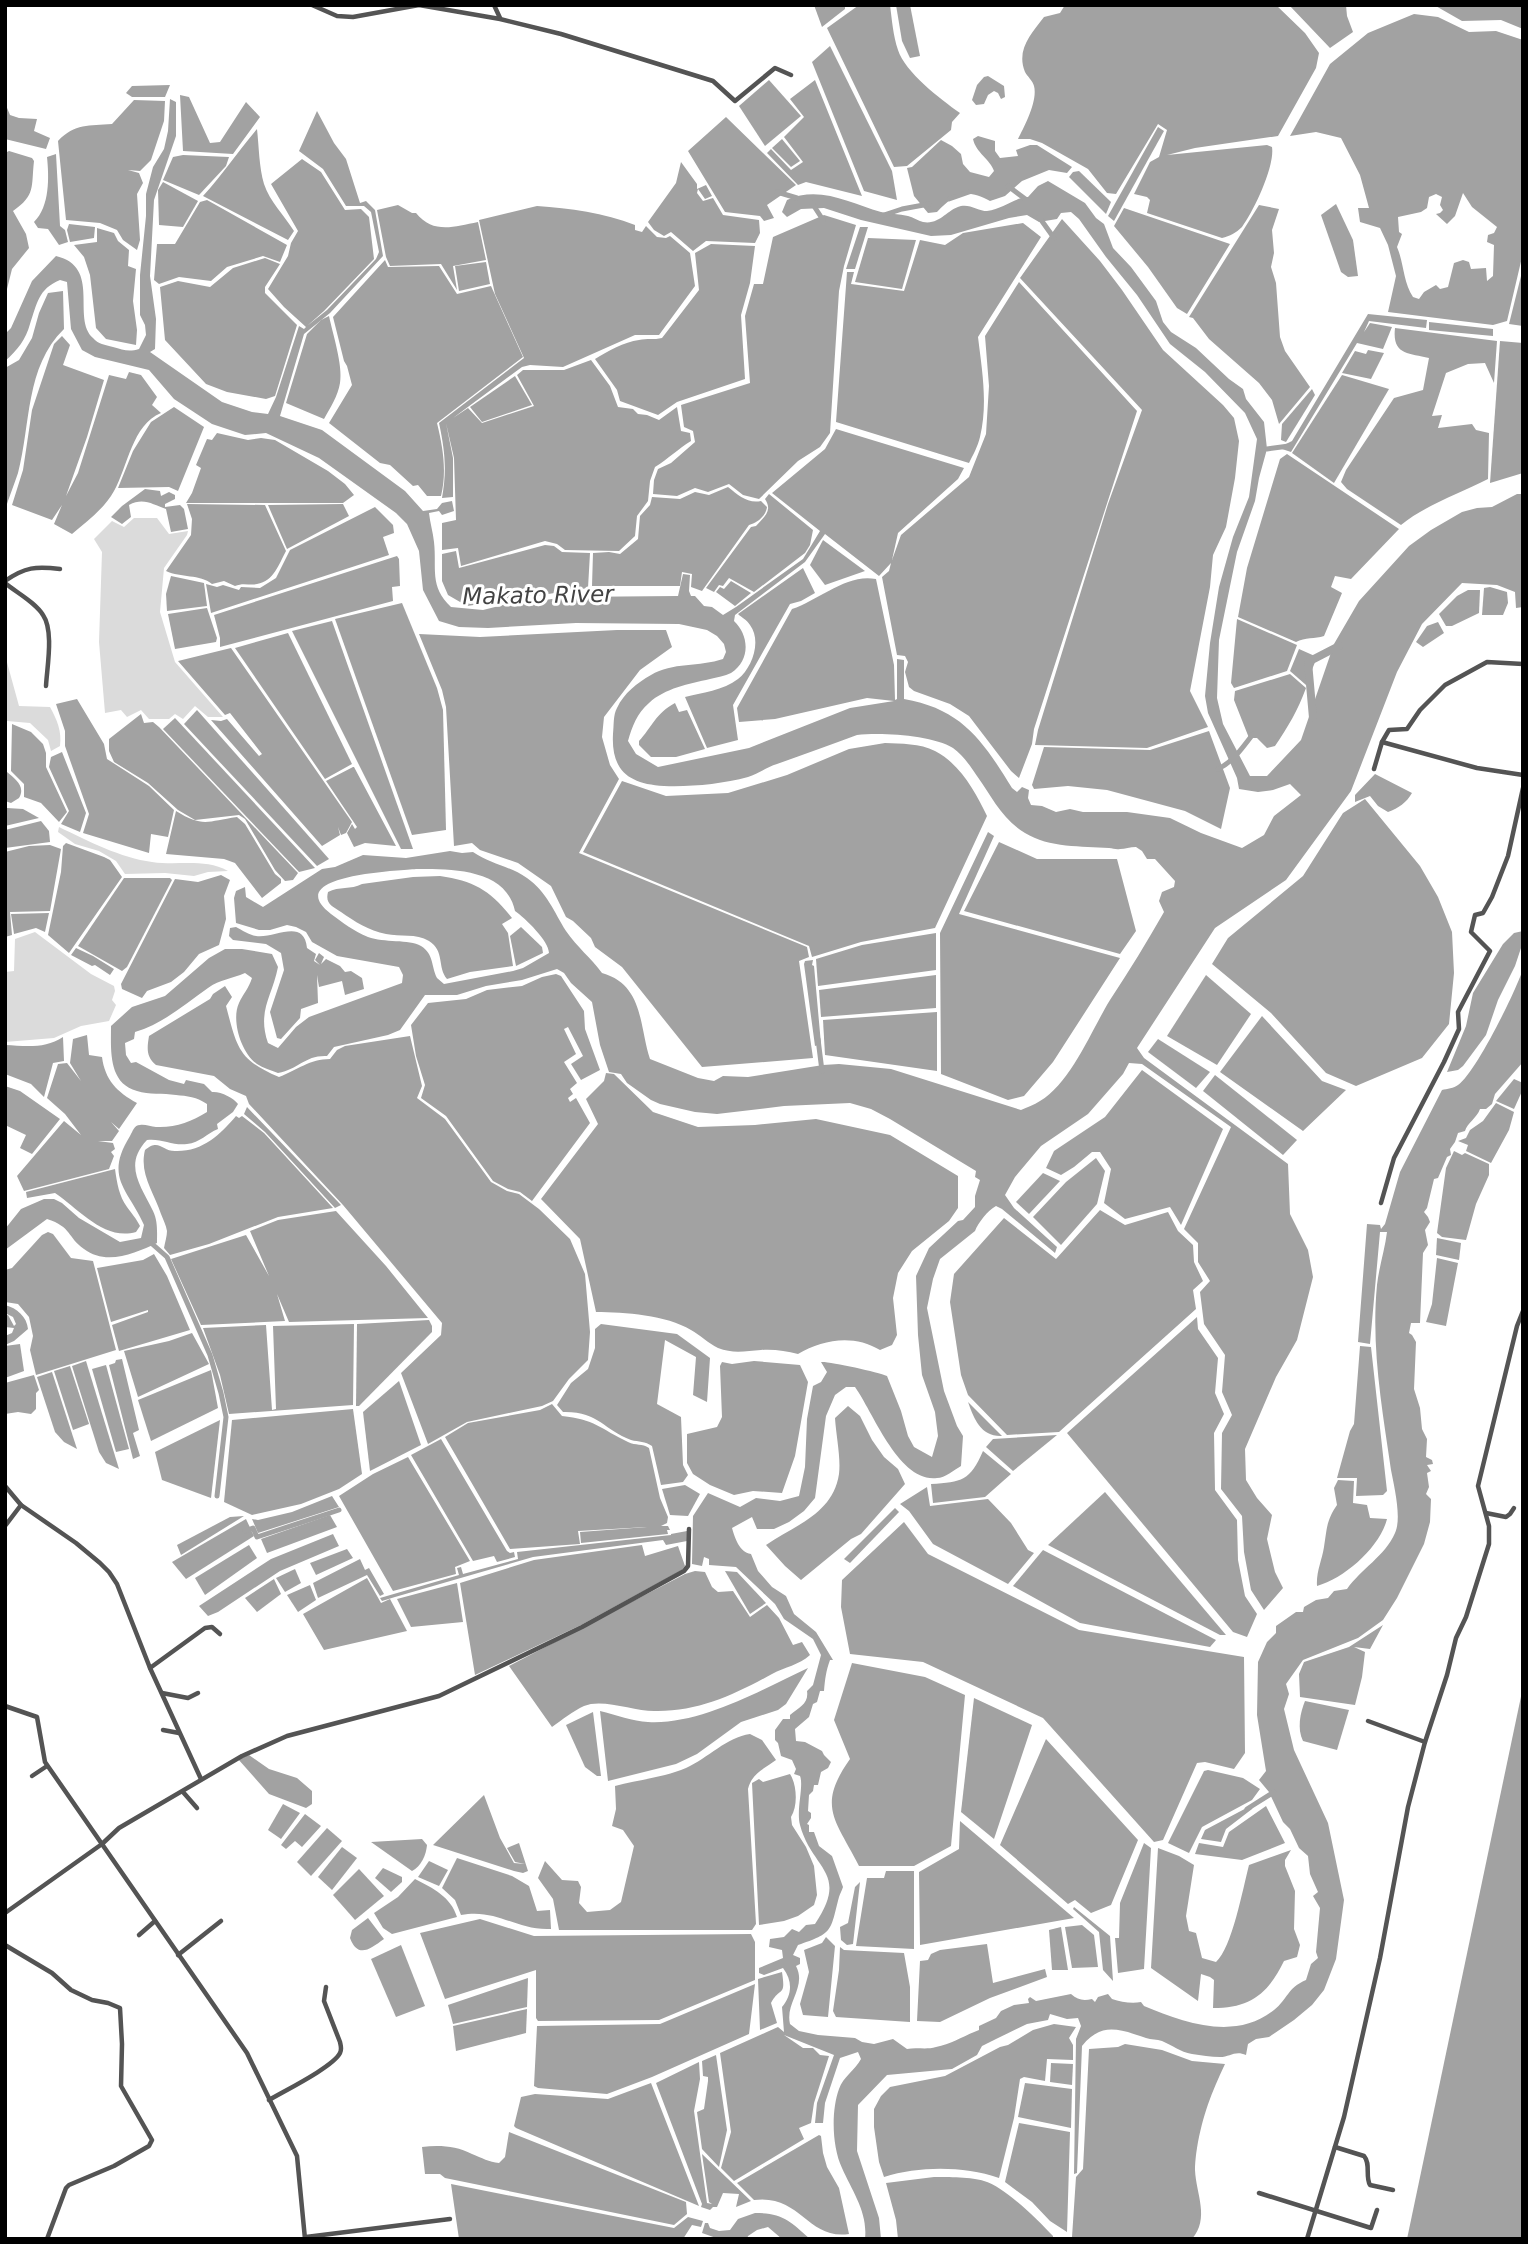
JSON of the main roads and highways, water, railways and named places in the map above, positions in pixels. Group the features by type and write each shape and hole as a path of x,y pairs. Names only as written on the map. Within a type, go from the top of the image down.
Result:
{"water":[{"path":"814,5 845,5 845,9 822,27"},
{"path":"859,5 890,5 895,39 902,58 924,85 960,113 952,122 951,130 907,166 894,167 827,28"},
{"path":"896,5 910,5 920,56 910,58 902,41"},
{"path":"1065,5 1276,5 1305,33 1319,53 1316,68 1278,136 1195,148 1167,155 1267,145 1272,147 1270,165 1258,200 1247,220 1237,231 1222,238 1147,213 1150,200 1134,194 1150,162 1159,157 1167,130 1158,124 1116,194 1107,193 1088,169 1042,143 1018,139 1030,114 1035,92 1025,72 1022,57 1024,49 1044,17 1060,13"},
{"path":"1289,5 1346,5 1353,32 1330,48"},
{"path":"1434,5 1523,5 1523,29 1501,20 1462,21"},
{"path":"1414,14 1438,17 1469,32 1496,31 1523,40 1523,253 1507,321 1493,325 1388,312 1396,276 1388,245 1380,228 1360,222 1358,208 1369,208 1360,175 1341,138 1316,132 1290,136 1330,64 1368,33","holes":["1463,193 1472,207 1497,227 1494,233 1488,235 1487,242 1494,245 1493,276 1487,281 1486,268 1471,269 1469,262 1463,260 1454,263 1448,287 1440,289 1436,285 1424,292 1419,299 1413,297 1397,247 1402,234 1399,232 1398,217 1421,212 1427,208 1429,197 1436,194 1442,197 1440,205 1443,210 1436,214 1447,224 1455,216"]},
{"path":"830,46 892,171 897,200 864,191 812,62"},
{"path":"988,76 1004,86 1005,97 1001,99 994,91 988,95 984,104 976,105 972,100 977,85"},
{"path":"769,80 801,116 765,146 739,106"},
{"path":"815,80 862,196 806,182 798,185 767,153 771,149 791,170 803,162 784,137 804,117 790,99"},
{"path":"170,85 165,97 132,97 126,93 132,86"},
{"path":"180,95 189,97 210,143 220,142 246,102 260,117 233,154 183,151"},
{"path":"170,99 176,102 176,136 154,200 150,276 156,319 155,349 150,352 222,402 252,412 268,414 299,326 304,329 306,327 268,289 288,256 298,231 271,184 302,159 321,172 345,210 361,209 369,217 374,259 307,326 327,310 376,259 379,252 371,212 364,206 346,206 323,169 299,151 317,111 346,159 360,203 366,201 375,210 383,256 330,313 304,334 280,416 322,430 405,491 423,511 437,509 442,503 452,501 454,511 442,515 439,511 429,513 434,542 435,577 439,592 451,607 483,610 511,603 566,597 678,596 683,574 690,575 691,596 723,615 803,559 820,531 772,493 825,449 836,429 964,468 958,479 898,533 892,560 901,535 969,477 986,434 989,386 985,336 1019,282 1137,411 1019,778 969,716 950,704 909,687 905,672 908,662 905,656 897,655 882,577 889,571 891,563 879,576 825,534 805,562 735,615 734,621 743,633 746,647 745,655 737,668 726,675 670,690 655,698 641,711 628,741 636,754 658,767 749,748 850,708 894,701 867,698 775,719 739,722 737,708 792,609 844,583 865,578 876,579 894,665 895,700 897,659 904,660 904,699 924,704 956,719 980,742 1012,788 1017,792 1022,787 1029,790 1031,805 1056,812 1070,809 1083,812 1127,812 1170,818 1242,848 1264,835 1274,816 1301,795 1290,784 1258,792 1239,789 1237,778 1208,713 1205,696 1219,587 1233,537 1249,497 1257,439 1245,413 1205,372 1170,344 1137,295 1071,212 1061,213 1057,219 1039,222 1027,215 1009,218 951,235 931,236 861,220 824,208 801,209 787,217 782,212 787,200 799,196 811,194 834,197 881,212 929,222 961,206 987,211 998,208 1028,197 1038,186 1048,181 1085,203 1104,224 1113,248 1156,301 1163,322 1171,332 1196,348 1243,389 1246,399 1264,422 1267,449 1255,501 1237,552 1219,640 1217,698 1223,724 1250,776 1267,776 1301,740 1334,644 1359,601 1409,546 1462,512 1492,507 1517,494 1523,494 1523,607 1516,608 1515,592 1497,585 1462,583 1422,624 1397,672 1351,791 1286,880 1215,928 1137,1048 1144,1058 1288,1164 1290,1214 1308,1250 1313,1277 1297,1340 1276,1377 1245,1449 1246,1480 1272,1515 1267,1539 1275,1572 1283,1588 1264,1610 1251,1590 1244,1552 1242,1516 1221,1489 1222,1433 1232,1415 1222,1392 1225,1355 1204,1324 1200,1292 1210,1281 1198,1262 1198,1243 1184,1229 1231,1127 1142,1064 1129,1063 1123,1074 1088,1114 1041,1146 1015,1177 1005,1195 1014,1208 1057,1247 1055,1253 996,1206 978,1224 975,1231 940,1259 927,1308 944,1391 963,1436 961,1466 940,1478 923,1477 911,1469 888,1444 855,1387 846,1387 835,1395 826,1416 815,1498 804,1511 774,1529 757,1529 752,1517 732,1528 738,1544 751,1554 758,1571 772,1587 786,1596 794,1614 816,1632 833,1660 830,1660 824,1691 820,1691 809,1717 795,1729 796,1741 805,1742 822,1751 831,1762 828,1768 821,1772 818,1785 814,1785 809,1795 808,1811 811,1818 807,1824 809,1832 814,1832 819,1846 832,1856 843,1887 829,1929 824,1934 798,1945 793,1955 800,1958 800,1964 796,1966 799,1981 790,2009 790,2024 799,2031 855,2038 874,2044 893,2039 907,2049 932,2048 953,2042 979,2030 979,2026 996,2018 1001,2011 1014,2005 1029,2003 1030,1997 1036,2001 1071,1994 1078,1999 1092,1999 1095,2002 1098,1997 1108,1994 1112,1999 1141,2002 1144,2006 1193,2023 1227,2027 1243,2025 1274,2010 1291,1990 1306,1980 1311,1964 1318,1958 1316,1952 1320,1908 1313,1896 1318,1892 1310,1874 1308,1856 1299,1848 1269,1792 1259,1780 1266,1771 1257,1715 1258,1662 1267,1642 1276,1633 1276,1626 1296,1612 1303,1612 1304,1607 1316,1600 1328,1598 1334,1591 1347,1589 1385,1549 1395,1533 1397,1502 1381,1401 1375,1331 1377,1285 1387,1232 1380,1232 1370,1344 1358,1342 1367,1224 1380,1225 1381,1229 1385,1224 1400,1172 1442,1090 1458,1085 1474,1065 1504,1012 1523,969 1523,1062 1495,1094 1492,1104 1486,1109 1480,1109 1465,1131 1458,1133 1450,1149 1451,1155 1447,1157 1438,1178 1434,1179 1424,1212 1430,1222 1425,1230 1428,1245 1423,1253 1420,1323 1411,1323 1409,1333 1416,1342 1414,1389 1420,1408 1422,1429 1427,1439 1426,1457 1432,1460 1433,1464 1427,1465 1431,1471 1427,1473 1429,1487 1426,1494 1431,1499 1430,1522 1424,1544 1383,1620 1358,1638 1303,1660 1286,1684 1289,1694 1284,1709 1294,1750 1328,1823 1344,1900 1336,1959 1324,1990 1312,2005 1269,2037 1256,2039 1248,2044 1246,2055 1236,2053 1220,2057 1192,2054 1162,2041 1119,2030 1103,2031 1089,2038 1082,2046 1077,2173 1074,2174 1076,2039 1081,2026 1078,2018 1067,2019 1050,2014 1048,2020 1027,2024 982,2046 977,2055 952,2069 887,2075 858,2105 857,2151 879,2218 881,2239 865,2239 862,2211 842,2168 835,2140 836,2098 843,2081 861,2059 858,2052 840,2058 825,2103 823,2123 815,2123 817,2103 834,2055 784,2035 803,2048 813,2048 820,2055 829,2056 814,2103 811,2123 799,2128 804,2139 734,2181 721,2168 731,2132 720,2053 778,2027 784,2032 782,2007 788,1998 790,1983 783,1968 764,1975 759,1973 759,1968 783,1958 782,1950 769,1947 770,1939 784,1937 792,1929 799,1932 806,1925 815,1924 825,1907 829,1893 825,1872 800,1825 800,1776 794,1774 796,1769 792,1760 781,1756 775,1740 775,1730 783,1719 790,1719 790,1715 805,1702 821,1655 813,1639 784,1619 775,1604 736,1567 709,1565 709,1559 704,1557 702,1566 692,1564 693,1516 708,1493 740,1507 756,1498 780,1501 799,1496 805,1467 807,1419 813,1386 821,1382 827,1372 821,1362 887,1376 914,1447 932,1457 938,1436 935,1412 922,1375 916,1276 929,1248 975,1207 980,1180 975,1177 976,1171 890,1119 871,1109 850,1103 784,1106 717,1114 695,1112 651,1100 627,1083 621,1074 609,1072 600,1045 592,1002 557,969 457,995 425,995 400,1030 334,1047 327,1056 307,1060 278,1073 251,1059 239,1036 237,1010 252,978 245,973 213,985 164,1019 135,1032 134,1039 125,1043 126,1055 131,1063 136,1062 169,1080 184,1084 186,1080 204,1084 212,1092 226,1095 238,1104 233,1112 217,1124 218,1129 196,1142 182,1144 147,1140 140,1149 135,1167 155,1215 157,1243 130,1254 102,1257 84,1249 61,1225 47,1219 5,1250 5,1229 21,1209 44,1199 54,1199 79,1218 120,1242 141,1238 144,1225 121,1183 119,1163 122,1150 136,1126 163,1127 183,1124 207,1112 207,1104 192,1097 146,1093 128,1087 121,1081 113,1064 111,1026 132,1007 165,996 209,958 225,949 272,954 278,967 264,1022 268,1043 278,1048 296,1027 309,1017 402,983 403,975 399,967 337,956 312,942 306,932 296,927 287,925 259,930 236,923 234,898 236,891 245,887 246,897 263,907 322,869 335,867 363,855 406,858 450,851 473,852 520,874 534,884 545,896 570,937 602,973 626,987 638,1008 650,1059 698,1078 714,1081 723,1076 748,1077 823,1065 891,1069 1021,1110 1051,1093 1071,1069 1164,912 1159,901 1162,892 1174,887 1175,881 1155,859 1147,859 1136,847 1117,849 1066,845 1044,841 1025,833 1004,814 969,765 953,748 920,737 892,734 857,735 773,765 748,777 717,783 664,786 651,785 632,778 619,766 613,746 614,717 620,703 636,685 659,671 723,659 726,652 724,644 717,636 707,630 679,624 576,623 488,628 459,627 439,621 423,590 419,551 407,524 396,513 319,458 266,433 245,435 212,424 174,399 149,370 95,357 82,350 71,329 67,282 60,280 43,293 23,340 5,361 5,334 11,328 32,281 56,256 70,262 78,271 84,294 84,318 93,338 97,342 120,349 139,349 146,335 140,315 140,275 146,194 153,167 164,149","holes":["430,869 475,874 501,886 510,897 515,911 541,936 549,953 513,971 444,984 437,978 430,956 421,946 410,942 368,937 335,917 319,901 320,891 330,883 347,878 387,871"]},
{"path":"134,100 165,101 164,121 151,160 140,171 128,170 139,173 143,183 137,194 140,240 137,250 123,240 117,230 100,223 66,220 58,141 76,128 112,124"},
{"path":"5,103 10,115 37,119 34,131 50,138 46,149 5,139"},
{"path":"726,117 796,185 767,205 774,218 764,221 760,216 725,212 688,151"},
{"path":"1158,127 1164,131 1114,221 1108,216"},
{"path":"257,129 264,184 273,203 294,231 288,240 203,196"},
{"path":"978,136 995,141 995,151 1000,158 1018,156 1016,150 1037,145 1072,167 1067,173 1049,170 1022,181 1005,196 990,201 961,194 937,212 928,213 914,196 907,168 912,167 941,140 961,154 963,164 970,172 989,177 994,171 975,144 973,139"},
{"path":"782,139 800,161 791,167 772,148"},
{"path":"9,151 34,161 29,195 13,211 26,234 29,248 12,269 5,297 5,153"},
{"path":"56,154 60,226 65,230 68,242 59,245 48,229 38,228 34,222 46,200 47,157"},
{"path":"173,157 229,157 226,166 199,195 163,180"},
{"path":"681,162 697,184 697,189 706,185 712,196 705,199 698,189 697,193 703,201 713,198 723,215 759,220 760,233 755,243 706,241 693,251 671,232 664,236 654,230 648,222 676,183"},
{"path":"1079,171 1111,202 1106,214 1069,177 1073,172"},
{"path":"163,182 198,201 183,227 159,225 158,190"},
{"path":"207,200 287,245 280,262 263,256 227,267 211,281 179,277 159,284 154,280 157,244 175,244 200,202"},
{"path":"1336,204 1353,240 1358,276 1348,277 1341,272 1321,215"},
{"path":"398,205 436,226 452,227 478,222 486,260 453,266 457,290 441,264 390,266 377,210"},
{"path":"1259,205 1279,209 1272,230 1274,253 1271,267 1276,283 1280,337 1285,351 1310,387 1279,424 1272,400 1259,383 1209,339 1193,318 1189,317"},
{"path":"537,206 599,214 635,225 635,230 642,232 646,226 657,237 670,236 690,253 695,286 659,335 635,335 563,367 522,367 453,418 468,408 482,423 534,406 517,375 523,370 564,370 591,360 610,386 618,407 633,409 638,414 659,420 677,407 681,431 690,433 691,441 655,467 648,501 637,516 635,536 619,551 565,550 557,544 545,541 461,566 458,548 442,550 442,523 456,520 454,458 446,423 453,458 453,497 442,498 445,460 439,423 524,358 495,294 479,220"},
{"path":"1124,208 1230,244 1187,314 1177,308 1114,226"},
{"path":"824,215 856,225 839,291 830,433 820,447 798,461 759,499 743,495 729,484 708,492 695,488 677,496 653,494 658,469 671,463 695,442 693,431 684,427 681,405 750,383 745,316 754,284 763,284 773,237"},
{"path":"1062,219 1100,261 1163,350 1234,418 1239,441 1226,527 1213,555 1210,587 1190,691 1208,727 1147,748 1035,745 1108,504 1142,410 1020,278"},
{"path":"1023,223 1041,237 978,337 984,412 979,440 969,463 836,422 847,272 854,272 851,284 904,291 920,240 945,245 963,233"},
{"path":"69,224 95,227 94,238 70,242 67,230"},
{"path":"860,227 868,227 855,269 846,269"},
{"path":"97,228 114,233 118,241 129,250 128,266 136,269 133,301 136,345 106,339 96,328 90,275 84,257 74,245 97,242"},
{"path":"868,238 916,240 902,289 855,282"},
{"path":"711,244 755,246 750,283 741,315 745,379 677,402 658,415 620,401 617,390 595,359 628,343 662,338 699,290 695,253"},
{"path":"265,258 280,264 265,287 265,293 297,325 275,396 266,399 227,392 206,384 165,340 160,287 178,281 210,287 233,268"},
{"path":"385,260 388,267 439,266 457,294 491,286 523,357 437,423 444,460 441,496 427,496 418,485 413,486 390,465 380,463 329,423 352,385 333,317"},
{"path":"486,262 490,284 459,291 455,266"},
{"path":"1523,268 1523,326 1509,324"},
{"path":"63,291 64,329 51,344 36,378 18,473 5,510 5,368 19,360 32,338 48,293"},
{"path":"1368,314 1427,320 1426,328 1369,321 1364,332 1370,323 1392,327 1383,349 1357,343 1291,452 1282,449 1292,441"},
{"path":"329,316 341,376 334,402 324,419 286,403 307,334"},
{"path":"1429,322 1493,329 1493,336 1429,330"},
{"path":"1395,328 1497,341 1494,383 1485,363 1468,364 1446,373 1432,416 1442,415 1438,428 1472,424 1476,430 1489,433 1488,479 1431,506 1401,525 1347,489 1341,482 1346,470 1394,398 1423,390 1429,358 1399,348"},
{"path":"62,336 70,345 63,365 104,380 66,496 78,473 109,375 126,379 129,372 141,375 157,397 152,405 161,413 151,419 137,436 110,497 72,534 54,524 62,505 52,520 12,505 23,470 32,410 54,344"},
{"path":"1500,341 1523,343 1523,473 1490,483"},
{"path":"1368,350 1384,353 1371,379 1342,373 1355,351 1366,354"},
{"path":"1342,375 1389,389 1334,483 1292,453"},
{"path":"515,376 532,405 482,422 470,407"},
{"path":"1312,389 1315,395 1286,442 1281,440 1282,424"},
{"path":"174,407 204,427 178,491 169,487 118,488 133,451 151,422"},
{"path":"217,433 248,440 275,440 328,471 354,495 343,503 186,503 201,468 196,465 207,439 212,440"},
{"path":"1287,454 1399,529 1351,579 1335,576 1331,587 1342,593 1324,636 1296,642 1238,617 1247,568 1280,459"},
{"path":"728,487 739,496 747,500 761,501 767,507 761,519 749,525 702,591 691,587 692,574 682,572 680,586 592,586 593,553 620,554 638,539 640,516 650,505 652,497 680,499 695,492 709,495"},
{"path":"145,489 160,491 161,496 169,492 175,495 175,499 165,504 165,507 180,505 184,509 188,529 171,532 166,509 144,502 129,505 131,517 122,524 111,517"},
{"path":"769,494 813,530 805,553 754,592 729,578 714,592 706,588 751,527 756,526 764,517 768,510 765,499"},
{"path":"187,504 265,505 286,551 272,576 257,584 235,586 224,581 212,584 166,571 191,535 192,519"},
{"path":"343,504 349,516 287,549 268,505"},
{"path":"375,507 393,525 394,533 383,537 389,555 211,613 206,584 239,590 241,587 260,588 276,578 290,550"},
{"path":"823,540 865,571 825,585 810,565"},
{"name":"Makato River","path":"545,545 554,546 562,552 590,553 588,588 467,606 448,595 442,581 442,554 456,551 459,568"},
{"path":"397,556 400,586 392,587 393,601 220,647 214,615"},
{"path":"803,568 815,593 790,604 733,705 738,740 707,748 685,697 726,686 743,674 754,654 755,639 750,625 738,614"},
{"path":"171,576 204,583 207,606 167,611 166,594"},
{"path":"731,581 751,593 735,606 716,592 720,587 724,589"},
{"path":"1484,588 1507,592 1508,603 1503,615 1482,615"},
{"path":"1468,590 1480,590 1479,613 1452,626 1446,626 1439,614 1457,596"},
{"path":"402,603 437,688 443,710 446,830 412,835 335,619"},
{"path":"207,608 216,642 175,649 168,614"},
{"path":"1237,619 1297,645 1287,671 1234,688 1231,683"},
{"path":"332,621 413,849 401,849 292,631"},
{"path":"1438,622 1444,633 1423,647 1416,642 1427,626"},
{"path":"666,630 672,647 640,670 604,717 602,737 610,765 619,779 579,853 807,947 809,957 799,961 813,1058 702,1067 622,967 595,947 591,938 566,917 551,886 518,863 480,850 472,843 454,846 446,707 442,690 419,634 480,637"},
{"path":"288,633 352,764 325,779 235,648"},
{"path":"231,648 352,822 346,833 341,835 338,827 340,835 322,846 211,720 227,719 259,756 262,754 230,713 225,715 178,661"},
{"path":"1299,649 1317,657 1306,685 1290,671"},
{"path":"1290,674 1306,688 1280,739 1275,746 1267,748 1257,738 1249,738 1234,700 1235,691"},
{"path":"77,699 104,744 107,759 149,786 174,810 168,837 151,834 149,853 83,833 89,814 65,746 65,731 56,704"},
{"path":"675,703 679,712 687,710 705,749 676,757 651,757 639,745 639,741 659,716"},
{"path":"197,710 329,859 317,866 184,724"},
{"path":"141,714 144,723 153,722 159,727 298,873 293,880 285,881 275,870 245,819 239,815 195,820 178,810 148,783 114,762 109,751 109,739"},
{"path":"175,718 315,868 299,872 163,729"},
{"path":"12,724 31,732 43,744 46,767 67,812 59,822 41,803 24,797 24,784 11,771"},
{"path":"1209,731 1230,788 1221,829 1185,811 1107,790 1068,786 1034,789 1032,785 1044,747 1150,750"},
{"path":"5,743 7,772 19,783 21,790 19,798 11,803 5,801"},
{"path":"885,743 910,744 944,756 966,779 987,816 935,928 861,942 812,957 809,946 583,852 622,781 666,796 728,793 787,775 849,749"},
{"path":"62,752 86,813 80,832 61,824 69,811 49,767 51,757"},
{"path":"354,767 396,846 365,843 354,847 347,833 352,824 355,829 357,827 326,781"},
{"path":"1375,774 1412,793 1402,805 1388,812 1378,806 1370,796 1355,802 1355,795"},
{"path":"1365,799 1420,866 1438,897 1452,932 1454,973 1449,1024 1422,1058 1356,1086 1326,1073 1271,1013 1212,964 1228,938 1303,876 1343,813"},
{"path":"7,808 23,809 39,818 5,826"},
{"path":"176,811 200,821 237,817 245,824 281,883 262,898 235,863 224,859 166,854"},
{"path":"41,821 49,831 50,842 5,848 5,830"},
{"path":"988,832 994,836 959,914 1120,958 1053,1062 1024,1096 1008,1100 941,1074 940,933"},
{"path":"999,842 1037,859 1117,859 1136,931 1120,954 964,911"},
{"path":"66,843 110,860 122,877 69,953 48,935 61,872 63,846"},
{"path":"50,845 61,849 50,911 10,912 12,935 5,937 5,852 29,846"},
{"path":"221,875 230,880 224,896 226,919 219,945 199,954 184,972 171,982 147,991 142,998 122,989 121,984 175,879 198,882"},
{"path":"440,876 480,888 496,900 512,918 502,924 508,933 513,966 470,972 447,979 437,949 429,941 419,937 374,931 335,908 328,899 328,892 336,889 413,877"},
{"path":"124,878 172,880 127,967 122,971 78,946"},
{"path":"49,913 45,932 36,928 14,934 11,914"},
{"path":"236,927 256,936 287,931 300,933 307,948 316,954 314,961 320,965 315,960 319,953 324,957 321,964 326,959 340,966 345,972 351,971 362,978 364,989 345,995 342,981 319,987 317,975 318,1003 301,1009 300,1018 281,1039 277,1038 270,1012 284,970 281,953 266,944 233,940 229,936 230,928"},
{"path":"521,927 542,947 543,953 516,966 510,936"},
{"path":"1523,931 1523,942 1515,966 1498,1000 1486,1035 1463,1066 1447,1072 1466,1026 1473,993 1503,944 1514,933"},
{"path":"936,933 936,970 818,986 816,959 862,945"},
{"path":"76,948 114,969 110,975 71,955"},
{"path":"813,960 821,1044 815,1046 804,964 805,961"},
{"path":"556,974 561,976 584,1011 585,1029 600,1070 581,1080 571,1064 583,1056 568,1027 564,1029 576,1054 564,1062 577,1083 570,1089 573,1094 568,1098 570,1102 576,1098 590,1123 532,1201 520,1192 493,1181 446,1116 421,1098 425,1085 416,1056 411,1025 428,1003 466,999 487,990 522,986"},
{"path":"936,975 936,1008 821,1017 819,990"},
{"path":"1206,975 1251,1014 1217,1065 1167,1036"},
{"path":"225,986 232,997 226,1006 241,1050 255,1064 279,1077 310,1063 330,1059 337,1050 345,1046 410,1036 422,1086 417,1098 445,1119 491,1182 519,1194 570,1239 585,1274 590,1332 588,1360 569,1379 553,1401 542,1406 467,1422 428,1444 401,1373 441,1335 442,1323 343,1205 249,1104 246,1096 230,1089 214,1076 156,1065 149,1055 149,1036 210,999"},
{"path":"937,1012 937,1071 825,1055 823,1020"},
{"path":"1262,1016 1322,1081 1346,1090 1303,1131 1220,1072"},
{"path":"87,1035 89,1055 102,1057 113,1084 137,1103 119,1129 111,1122 119,1131 112,1141 98,1141 113,1143 115,1149 111,1152 114,1156 109,1169 24,1191 17,1176 64,1121 81,1135 65,1114 47,1098 58,1064 67,1063 81,1081 70,1063 73,1039"},
{"path":"63,1037 64,1061 53,1063 44,1097 31,1084 5,1074 5,1045 42,1045"},
{"path":"1158,1039 1210,1072 1196,1088 1148,1052"},
{"path":"1142,1070 1223,1129 1181,1225 1170,1207 1125,1219 1104,1203 1111,1169 1100,1152 1092,1152 1061,1175 1046,1168 1054,1151 1105,1117"},
{"path":"606,1073 614,1074 653,1112 698,1127 816,1119 890,1135 958,1176 958,1208 949,1221 912,1251 898,1273 893,1298 897,1335 892,1345 880,1350 860,1342 839,1340 798,1354 771,1350 729,1351 718,1348 691,1330 670,1321 632,1314 596,1312 580,1239 541,1199 598,1124 586,1099 604,1081"},
{"path":"1215,1075 1297,1140 1283,1155 1203,1091"},
{"path":"1514,1079 1523,1083 1523,1089 1514,1109 1496,1101"},
{"path":"5,1086 20,1091 60,1119 32,1154 20,1148 26,1135 5,1125"},
{"path":"1496,1103 1514,1112 1509,1130 1491,1163 1466,1151 1468,1145 1458,1141 1466,1138 1470,1130 1483,1121"},
{"path":"247,1107 341,1205 335,1208 265,1132 244,1114"},
{"path":"236,1116 242,1116 264,1133 333,1208 278,1217 209,1244 170,1255 164,1248 166,1227 144,1167 145,1150 154,1145 175,1151 194,1149 217,1136"},
{"path":"1454,1151 1489,1164 1489,1175 1476,1204 1466,1240 1442,1237 1437,1233 1446,1168"},
{"path":"1096,1158 1105,1171 1097,1204 1061,1245 1033,1217 1066,1182"},
{"path":"115,1169 122,1198 140,1226 136,1232 124,1234 103,1228 55,1193 27,1198 26,1192"},
{"path":"1043,1173 1060,1181 1029,1214 1016,1202"},
{"path":"1100,1210 1125,1225 1168,1212 1178,1231 1193,1245 1194,1262 1203,1281 1193,1290 1196,1309 1059,1432 1007,1435 968,1395 961,1375 950,1302 954,1274 1004,1218 1056,1259"},
{"path":"336,1211 428,1318 289,1322 277,1294 285,1321 201,1325 171,1259 246,1235 269,1276 250,1231 278,1220"},
{"path":"48,1232 53,1234 71,1258 93,1261 116,1350 36,1375 30,1350 33,1336 29,1317 18,1304 5,1302 5,1270 12,1268 42,1235"},
{"path":"1437,1238 1461,1243 1459,1260 1436,1255"},
{"path":"154,1254 167,1276 190,1330 119,1351 112,1325 148,1310 111,1322 97,1268 143,1260"},
{"path":"1437,1258 1458,1263 1446,1326 1426,1322 1432,1304"},
{"path":"5,1305 21,1314 28,1329 5,1345 5,1336 12,1333 14,1328 5,1327 5,1316 8,1315 14,1326 16,1324 13,1317 5,1313"},
{"path":"1197,1317 1198,1329 1218,1358 1215,1393 1224,1414 1214,1433 1215,1490 1237,1520 1238,1560 1245,1596 1257,1614 1247,1637 1233,1632 1067,1433"},
{"path":"429,1320 432,1332 356,1406 357,1324"},
{"path":"354,1324 353,1405 229,1414 220,1375 203,1328 266,1325 272,1410 276,1409 273,1326"},
{"path":"601,1324 677,1334 710,1358 707,1402 693,1395 696,1357 665,1340 657,1404 681,1417 683,1465 688,1475 683,1482 661,1485 652,1446 649,1444 622,1436 585,1415 563,1412 557,1405 571,1383 588,1369 595,1348 595,1329"},
{"path":"192,1333 209,1364 138,1397 124,1351"},
{"path":"20,1344 24,1371 5,1378 5,1346"},
{"path":"1360,1346 1371,1347 1387,1491 1383,1495 1356,1496 1357,1478 1337,1478 1354,1424"},
{"path":"122,1359 139,1430 133,1433 140,1456 133,1459 109,1365"},
{"path":"86,1361 119,1469 106,1463 99,1452 72,1366"},
{"path":"754,1361 800,1365 808,1382 795,1456 782,1493 753,1491 734,1495 693,1474 687,1463 687,1434 717,1427 722,1417 722,1362 732,1364"},
{"path":"106,1365 129,1449 116,1452 92,1369"},
{"path":"70,1366 89,1424 73,1430 54,1371"},
{"path":"211,1370 218,1408 151,1441 138,1400"},
{"path":"52,1372 77,1449 64,1442 55,1432 37,1377"},
{"path":"34,1375 39,1390 36,1393 36,1409 31,1414 5,1414 5,1383"},
{"path":"399,1381 421,1445 370,1471 363,1412"},
{"path":"968,1402 1002,1436 989,1434 979,1426"},
{"path":"552,1404 562,1416 590,1422 628,1442 649,1448 660,1498 668,1517 667,1523 661,1526 668,1526 668,1534 581,1543 580,1532 647,1527 578,1531 580,1544 510,1549 445,1437 468,1423 540,1410"},
{"path":"848,1406 860,1416 872,1440 884,1457 898,1469 905,1484 861,1534 851,1539 801,1580 766,1545 811,1517 829,1499 839,1474 835,1418"},
{"path":"353,1409 362,1474 339,1489 301,1504 252,1515 224,1502 232,1420"},
{"path":"220,1420 211,1498 162,1480 155,1452"},
{"path":"1057,1435 1013,1471 986,1447 993,1439"},
{"path":"441,1439 507,1551 514,1552 515,1557 497,1562 494,1556 473,1561 411,1455"},
{"path":"983,1451 1011,1474 985,1497 933,1503 931,1484 964,1478 974,1469"},
{"path":"408,1457 470,1561 455,1567 456,1574 393,1591 339,1496 373,1474"},
{"path":"1338,1480 1354,1481 1353,1503 1367,1505 1370,1518 1387,1519 1377,1540 1360,1560 1339,1576 1317,1586 1328,1525 1337,1505 1334,1488"},
{"path":"685,1485 700,1494 688,1516 670,1515 662,1489"},
{"path":"927,1487 930,1506 988,1499 1011,1523 1028,1550 1034,1553 1008,1584 933,1544 909,1511 900,1504"},
{"path":"1105,1492 1226,1635 1220,1635 1048,1545"},
{"path":"332,1496 339,1507 258,1533 252,1519 292,1512"},
{"path":"895,1508 899,1512 850,1563 844,1559"},
{"path":"330,1515 337,1527 267,1553 261,1539"},
{"path":"244,1516 181,1555 177,1545 230,1517"},
{"path":"246,1519 254,1536 186,1579 172,1562"},
{"path":"904,1522 928,1554 1079,1630 1244,1657 1245,1753 1234,1769 1205,1762 1197,1763 1163,1840 1154,1842 1043,1718 923,1662 850,1654 841,1607 842,1580"},
{"path":"687,1531 687,1541 666,1545 663,1540 533,1557 382,1601 380,1598 459,1575 457,1568 461,1567 463,1574 518,1559 517,1552"},
{"path":"333,1534 339,1546 280,1571 218,1612 208,1616 199,1606 271,1559"},
{"path":"249,1545 257,1558 205,1595 195,1578"},
{"path":"642,1545 645,1556 678,1546 685,1566 581,1625 475,1675 460,1583 534,1560"},
{"path":"347,1549 353,1558 316,1575 310,1563"},
{"path":"1043,1550 1216,1640 1210,1647 1080,1623 1013,1586"},
{"path":"360,1559 365,1570 369,1568 384,1594 380,1596 367,1575 318,1598 313,1583"},
{"path":"295,1569 301,1583 285,1592 276,1578"},
{"path":"695,1571 705,1572 712,1587 718,1592 733,1591 750,1617 767,1605 779,1618 793,1645 802,1642 810,1655 744,1689 701,1705 654,1711 591,1704 576,1710 552,1727 509,1666"},
{"path":"725,1571 737,1572 766,1603 750,1614"},
{"path":"367,1578 381,1603 390,1599 407,1631 324,1650 303,1614"},
{"path":"274,1579 281,1594 257,1612 245,1598"},
{"path":"457,1583 463,1622 411,1627 397,1599"},
{"path":"310,1585 316,1600 298,1612 287,1595"},
{"path":"1383,1625 1370,1649 1354,1647 1365,1652 1355,1705 1300,1697 1299,1674 1304,1662 1349,1647"},
{"path":"852,1663 925,1677 965,1695 951,1846 914,1866 859,1866 833,1813 834,1790 850,1759 834,1720"},
{"path":"808,1668 786,1704 778,1710 741,1722 697,1754 676,1764 608,1781 600,1711 648,1722 689,1718 751,1696"},
{"path":"1523,1687 1523,2239 1407,2239"},
{"path":"974,1698 1032,1725 994,1839 961,1812"},
{"path":"1305,1701 1349,1710 1337,1750 1303,1741 1300,1721"},
{"path":"593,1712 601,1776 585,1767 566,1725"},
{"path":"750,1734 762,1740 776,1760 755,1775 748,1789 756,1924 752,1930 559,1930 553,1899 538,1878 545,1861 562,1880 578,1881 581,1887 579,1903 587,1912 610,1910 621,1902 634,1846 623,1830 612,1826 616,1809 615,1786 686,1768 725,1743"},
{"path":"1046,1739 1138,1840 1111,1905 1091,1913 1075,1900 1068,1904 1000,1845"},
{"path":"249,1755 269,1769 297,1778 312,1791 312,1804 306,1808 269,1794 238,1759"},
{"path":"1204,1771 1243,1778 1260,1789 1252,1800 1202,1827 1189,1853 1168,1843"},
{"path":"790,1774 796,1796 792,1825 814,1866 817,1895 814,1905 798,1916 759,1925 752,1783 759,1779 763,1782"},
{"path":"484,1795 500,1838 514,1863 525,1864 515,1862 507,1848 519,1843 528,1871 514,1871 433,1845"},
{"path":"283,1804 300,1813 281,1839 268,1830"},
{"path":"1254,1804 1252,1809 1226,1829 1221,1842 1201,1839 1205,1830"},
{"path":"1266,1806 1285,1843 1242,1860 1195,1854 1199,1843 1223,1847 1229,1832"},
{"path":"305,1814 321,1826 302,1847 295,1841 286,1849 281,1845"},
{"path":"960,1821 1074,1918 920,1945 919,1872 959,1849"},
{"path":"327,1828 342,1841 311,1876 297,1862"},
{"path":"422,1839 427,1845 425,1853 412,1871 371,1842"},
{"path":"1144,1843 1151,1848 1144,1969 1118,1973 1115,1938 1119,1938 1120,1903"},
{"path":"342,1847 357,1858 332,1890 318,1877"},
{"path":"1158,1848 1194,1865 1186,1916 1189,1931 1196,1933 1202,1958 1216,1962 1222,1955 1232,1931 1249,1865 1291,1850 1285,1860 1285,1866 1295,1891 1294,1929 1300,1945 1297,1957 1284,1961 1264,1990 1248,2002 1213,2008 1214,1980 1210,1977 1201,1974 1198,2001 1151,1968"},
{"path":"457,1858 512,1876 529,1886 537,1911 550,1910 551,1929 528,1927 485,1915 461,1915 455,1900 442,1888"},
{"path":"429,1861 448,1870 439,1886 418,1877"},
{"path":"383,1868 402,1877 402,1882 391,1892 375,1878"},
{"path":"359,1869 384,1896 355,1920 333,1895"},
{"path":"886,1871 914,1871 914,1949 856,1946 867,1878 884,1878"},
{"path":"415,1879 446,1899 457,1917 392,1934 383,1928 374,1913 398,1897"},
{"path":"860,1882 853,1944 847,1945 841,1940 840,1927 848,1923 855,1887"},
{"path":"1074,1907 1110,1936 1113,1981 1103,1970 1099,1932 1073,1909"},
{"path":"368,1918 384,1939 369,1949 361,1950 350,1938 352,1930"},
{"path":"480,1919 534,1936 751,1934 755,1942 755,1980 659,2020 538,2021 536,1970 445,1999 420,1933"},
{"path":"1082,1925 1094,1935 1098,1967 1072,1968 1065,1927"},
{"path":"1061,1927 1068,1970 1052,1970 1049,1930"},
{"path":"826,1937 835,1946 828,2017 803,2015 800,2004 809,1972 804,1950 822,1943"},
{"path":"987,1944 993,1983 1045,1969 1047,1977 990,1998 940,2022 917,2021 920,1961 928,1960 931,1954 940,1950"},
{"path":"401,1945 425,2006 396,2017 371,1959"},
{"path":"840,1947 844,1950 904,1953 910,1987 910,2022 836,2017 833,2011"},
{"path":"782,1972 783,1989 771,2003 777,2023 760,2030 758,1979"},
{"path":"528,1978 527,2007 453,2024 448,2005"},
{"path":"755,1984 749,2034 607,2094 534,2086 537,2026 660,2024"},
{"path":"527,2009 526,2033 456,2051 453,2026"},
{"path":"1054,2024 1076,2027 1069,2038 1073,2045 1073,2060 1047,2059 1045,2081 1024,2077 1020,2079 1014,2118 999,2178 971,2171 942,2169 912,2171 884,2177 879,2162 874,2109 890,2087 945,2076 1033,2030"},
{"path":"1125,2044 1162,2050 1192,2061 1225,2064 1208,2104 1197,2148 1195,2170 1201,2214 1200,2223 1192,2239 1072,2237 1076,2177 1083,2169 1089,2049"},
{"path":"716,2055 727,2130 719,2167 702,2149 697,2112 704,2109 708,2081 708,2077 703,2076 702,2061"},
{"path":"699,2062 700,2079 694,2111 707,2203 712,2204 709,2202 702,2154 751,2201 736,2207 739,2194 723,2193 717,2207 710,2210 701,2207 656,2083"},
{"path":"1051,2063 1073,2064 1072,2085 1050,2082"},
{"path":"651,2083 699,2206 514,2126 521,2097 535,2094 608,2099"},
{"path":"1025,2083 1072,2089 1071,2128 1018,2117"},
{"path":"1019,2123 1070,2132 1067,2232 1050,2221 1032,2202 1005,2182"},
{"path":"509,2132 686,2202 687,2214 674,2225 445,2178 440,2174 425,2174 422,2147 454,2148 499,2163 505,2157"},
{"path":"819,2135 827,2167 839,2188 849,2234 835,2234 823,2230 783,2204 770,2200 754,2200 737,2183"},
{"path":"934,2177 973,2179 992,2184 1030,2213 1053,2239 898,2239 886,2183"},
{"path":"451,2184 674,2228 688,2217 703,2221 701,2227 692,2225 683,2239 459,2239"},
{"path":"755,2213 786,2219 810,2239 782,2239 768,2227 757,2230 747,2239 719,2239 702,2233 705,2223 719,2231 730,2230 738,2219"}],"waterway":[{"path":"1008,186 1028,201"},
{"path":"777,192 797,198"},
{"path":"949,199 969,192"},
{"path":"812,203 823,220"},
{"path":"884,215 929,204"},
{"path":"1039,217 1054,238"},
{"path":"1267,449 1289,446"},
{"path":"1313,718 1308,662 1339,646"},
{"path":"1218,769 1233,758 1253,734"},
{"path":"818,1039 822,1071"},
{"path":"150,1242 167,1257 210,1355 221,1393 226,1417 217,1496"},
{"path":"245,1531 253,1528 257,1537 339,1510"},
{"path":"1247,1809 1274,1792"}]}
